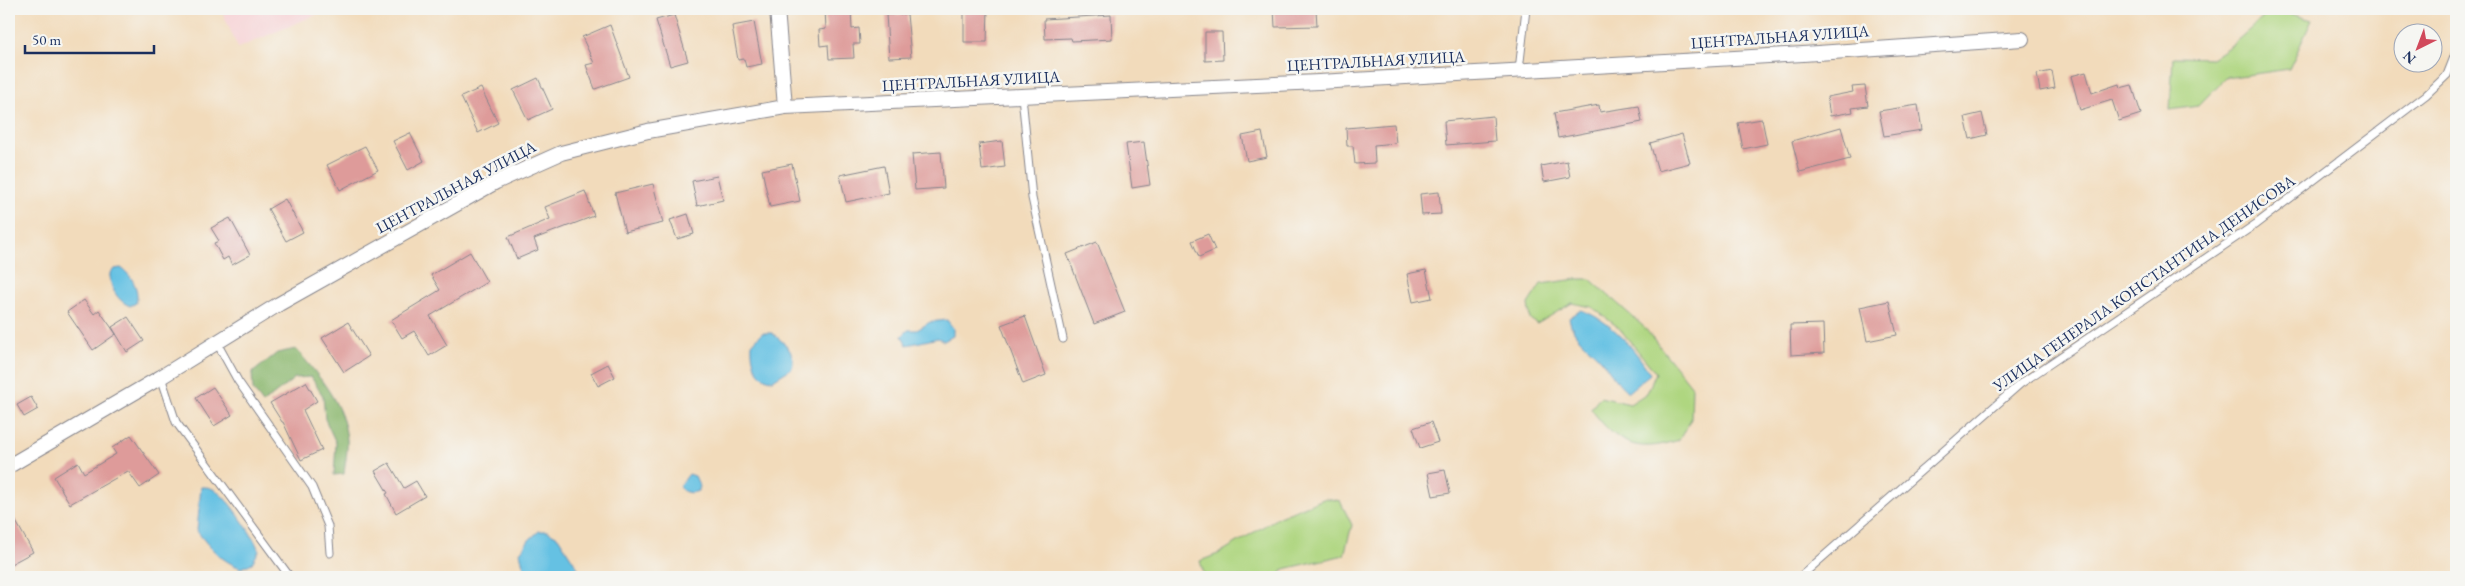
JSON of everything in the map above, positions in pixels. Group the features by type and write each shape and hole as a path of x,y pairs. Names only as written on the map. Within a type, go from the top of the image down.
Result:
{"street":[{"path":"777,9 785,107"},
{"name":"ЦЕНТРАЛЬНАЯ УЛИЦА","path":"9,466 161,377 279,304 496,182 532,164 561,153 648,131 785,107 1022,94 1309,82 1803,54 2022,38"}],"lane":[{"path":"1519,70 1526,9"},
{"name":"УЛИЦА ГЕНЕРАЛА КОНСТАНТИНА ДЕНИСОВА","path":"1800,577 2020,384 2256,224 2426,94 2446,75 2456,52"},
{"path":"1022,94 1032,198 1063,339"},
{"path":"217,343 238,381 312,487 328,526 330,554"},
{"path":"161,377 176,422 290,577"}],"shaded area":[{"path":"221,9 315,9 318,14 238,48"}],"green space":[{"path":"2273,9 2312,20 2289,69 2225,78 2198,106 2170,110 2173,57 2212,58 2233,44"},
{"path":"1590,279 1644,327 1692,387 1691,419 1679,440 1651,446 1639,446 1629,443 1610,431 1591,409 1600,397 1630,404 1647,393 1656,373 1619,328 1592,307 1572,303 1537,324 1530,319 1528,304 1541,284"},
{"path":"296,349 329,391 341,414 347,439 344,474 334,475 336,443 325,419 323,396 311,377 295,378 263,403 253,390 252,373 277,353"},
{"path":"1326,498 1340,501 1352,525 1344,555 1284,569 1278,577 1205,577 1200,561 1218,554 1279,517"}],"water":[{"path":"121,268 129,275 136,288 136,303 130,306 121,301 111,283 110,273 114,269"},
{"path":"1581,310 1602,321 1621,336 1637,354 1650,374 1628,392 1574,331 1569,318"},
{"path":"947,320 953,328 953,336 944,341 938,338 907,345 902,336 908,330 917,330 930,322"},
{"path":"762,333 772,333 788,348 793,357 792,368 773,380 762,376 753,361 752,344"},
{"path":"689,474 695,476 700,487 698,491 683,491 679,487"},
{"path":"201,487 211,488 221,495 234,509 247,528 259,551 252,563 241,568 227,562 211,548 197,531"},
{"path":"539,531 547,531 558,537 578,568 576,577 532,577 523,565 520,552"}],"building":[{"path":"825,9 851,9 852,29 859,28 860,44 853,44 854,58 829,59 828,45 820,46 819,30 826,29"},
{"path":"964,9 988,9 987,42 964,42"},
{"path":"1274,9 1316,9 1317,26 1275,27"},
{"path":"907,14 911,57 889,58 886,15"},
{"path":"674,15 688,61 670,66 656,20"},
{"path":"1111,15 1112,39 1072,41 1071,38 1045,39 1044,19"},
{"path":"754,22 762,64 746,67 744,59 738,60 732,26"},
{"path":"610,25 629,77 595,89 586,65 594,63 582,37"},
{"path":"1205,32 1222,32 1223,60 1205,61"},
{"path":"2052,71 2055,88 2040,91 2037,74"},
{"path":"2086,72 2092,93 2119,84 2120,88 2132,85 2141,114 2119,121 2112,100 2080,110 2071,76"},
{"path":"538,78 552,109 528,120 513,90"},
{"path":"1865,86 1868,106 1852,108 1853,112 1830,116 1827,97 1853,92 1852,87"},
{"path":"481,88 498,123 478,133 461,97"},
{"path":"1599,105 1600,112 1639,106 1642,122 1558,138 1554,113"},
{"path":"1918,105 1922,130 1884,136 1879,111"},
{"path":"1982,113 1987,135 1970,139 1965,117"},
{"path":"1493,116 1495,141 1446,145 1444,121"},
{"path":"1762,119 1767,144 1743,149 1738,123"},
{"path":"1394,124 1396,143 1374,145 1375,163 1355,164 1353,146 1347,146 1346,128"},
{"path":"1841,127 1850,159 1800,172 1792,141"},
{"path":"1262,132 1267,157 1247,161 1242,136"},
{"path":"410,133 424,161 408,170 393,141"},
{"path":"1682,134 1690,163 1658,171 1650,143"},
{"path":"1002,141 1005,167 982,170 979,144"},
{"path":"1144,142 1150,185 1132,188 1126,144"},
{"path":"365,146 378,170 340,190 327,165"},
{"path":"941,152 944,188 915,190 912,154"},
{"path":"1567,161 1570,177 1544,182 1541,166"},
{"path":"792,164 800,201 770,207 762,170"},
{"path":"884,166 889,193 846,202 840,175"},
{"path":"717,176 723,200 697,206 692,181"},
{"path":"653,184 663,223 625,232 615,193"},
{"path":"585,191 594,216 534,239 538,250 517,259 508,237 550,219 545,207"},
{"path":"1439,192 1441,214 1422,215 1420,194"},
{"path":"285,199 303,232 286,241 268,209"},
{"path":"688,214 694,234 677,239 670,220"},
{"path":"230,218 250,255 232,265 228,257 223,260 214,243 219,241 211,228"},
{"path":"1208,234 1215,250 1199,257 1192,241"},
{"path":"1097,242 1125,312 1094,324 1067,254"},
{"path":"470,252 487,282 430,316 447,345 429,356 414,331 402,338 391,320 440,290 431,275"},
{"path":"1426,270 1432,298 1413,302 1407,274"},
{"path":"84,300 94,314 99,310 116,334 93,350 67,312"},
{"path":"1889,301 1897,335 1867,341 1860,307"},
{"path":"1025,316 1046,375 1023,384 1001,325"},
{"path":"128,317 144,341 127,352 112,327"},
{"path":"348,322 369,356 344,372 322,338"},
{"path":"1823,324 1824,353 1791,355 1790,325"},
{"path":"608,364 615,377 598,386 591,373"},
{"path":"306,382 317,401 303,410 322,450 301,460 283,422 270,403"},
{"path":"213,387 232,415 214,426 196,398"},
{"path":"31,397 38,409 24,417 17,405"},
{"path":"1431,422 1438,442 1420,448 1413,428"},
{"path":"131,435 159,475 140,488 128,471 70,504 54,477 78,462 84,473 116,454 112,448"},
{"path":"389,463 404,488 416,481 425,496 396,513 386,494 388,493 375,471"},
{"path":"1445,470 1450,493 1433,496 1428,473"},
{"path":"9,509 33,552 9,565"}]}
